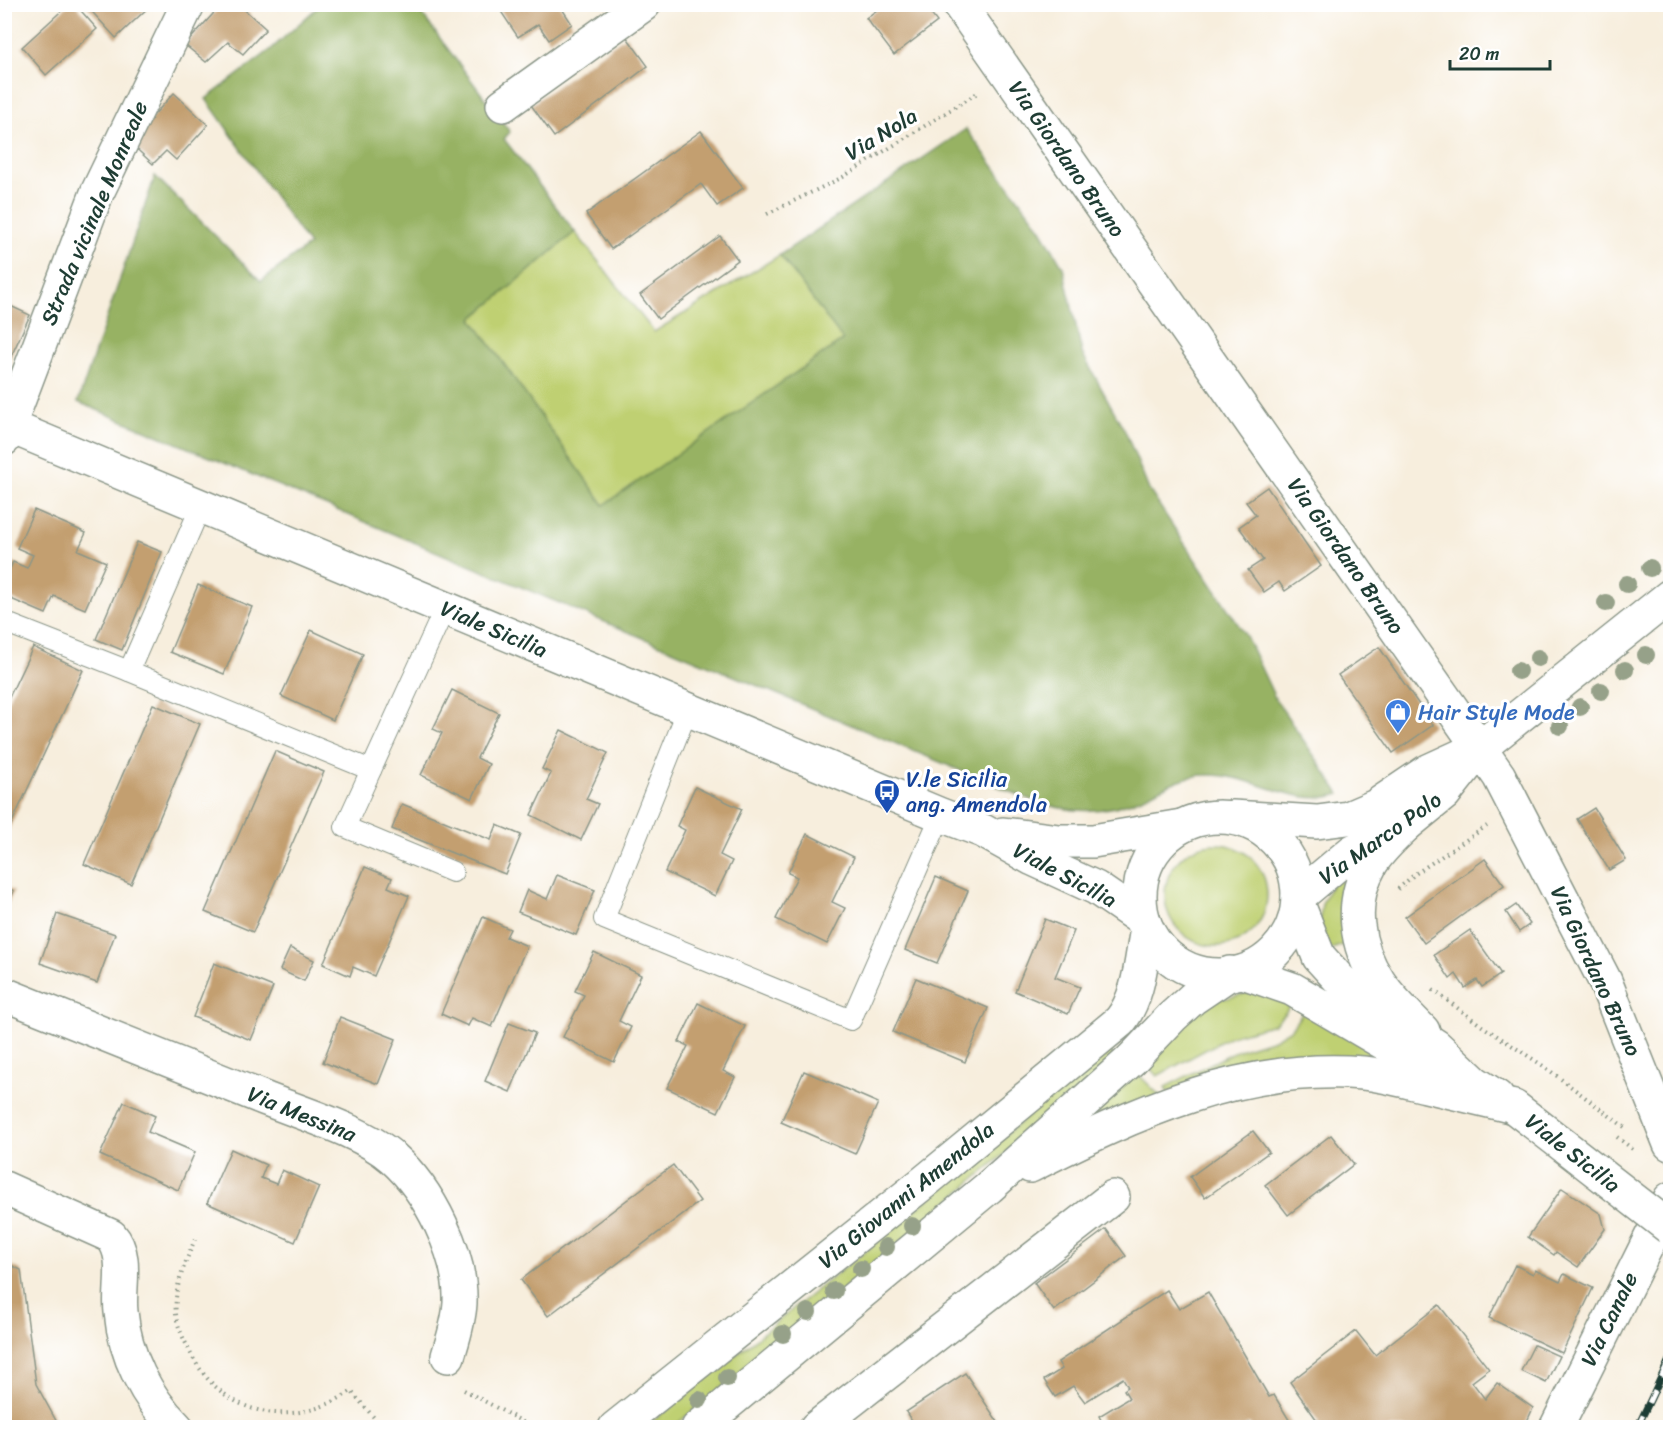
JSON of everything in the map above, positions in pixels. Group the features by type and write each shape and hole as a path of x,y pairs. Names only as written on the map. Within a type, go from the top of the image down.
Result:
{"street":[{"name":"Strada vicinale Monreale","path":"6,430 97,193 188,4"},
{"path":"503,105 644,4"},
{"name":"Via Giordano Bruno","path":"958,4 1480,747 1510,797 1605,981 1671,1144"},
{"name":"Viale Sicilia","path":"6,430 201,506 983,831 1096,888 1146,925"},
{"name":"Via Marco Polo","path":"1232,818 1317,822 1348,818 1376,806 1428,771 1480,747 1671,596"},
{"name":"Via Marco Polo","path":"1298,901 1353,851 1406,825 1444,794 1480,747"},
{"path":"1206,818 1232,818 1256,825 1276,840 1292,862 1299,889 1296,915 1285,940 1267,959 1236,973 1216,975 1189,970 1166,956 1150,936 1141,913 1140,887 1147,862 1161,841 1182,826 1206,818"},
{"path":"1406,825 1378,854 1366,876 1359,901 1358,937 1379,982 1436,1046 1474,1082"},
{"name":"Viale Sicilia","path":"983,831 1076,841 1114,838 1182,826"},
{"path":"1298,901 1314,948 1327,967 1354,992 1436,1046"},
{"name":"Via Giovanni Amendola","path":"615,1428 923,1183 1120,1021 1128,1011 1133,998 1146,925"},
{"path":"1236,973 1278,984 1306,996 1401,1053 1443,1072 1474,1082"},
{"name":"Via Giovanni Amendola","path":"698,1428 989,1187 1131,1060 1179,1011 1206,988 1236,973"},
{"name":"Via Messina","path":"4,994 303,1113 361,1137 381,1148 395,1160 419,1189 441,1225 453,1257 460,1302 458,1322 448,1356"},
{"path":"989,1187 1123,1120 1196,1095 1264,1077 1320,1072 1378,1075 1514,1107"},
{"name":"Viale Sicilia","path":"1474,1082 1668,1213"},
{"path":"4,1188 111,1236 118,1243 121,1252 121,1313 129,1351 154,1402 177,1428"},
{"path":"816,1428 1113,1197"},
{"name":"Via Canale","path":"1556,1428 1668,1213"}],"lane":[{"path":"129,671 201,506"},
{"path":"445,608 345,826 453,872"},
{"path":"4,622 371,770"},
{"path":"688,709 604,919 851,1020 941,815"}],"path":[{"name":"Via Nola","path":"767,214 843,177 1007,73"},
{"path":"1397,890 1415,874 1494,821"},
{"path":"1428,985 1482,1026 1545,1067 1633,1134"},
{"path":"1612,1143 1624,1127"},
{"path":"195,1239 178,1285 176,1313 190,1353 214,1387 247,1407 290,1414 321,1409 337,1401 351,1390 383,1428"},
{"path":"464,1390 534,1428"}],"green space":[{"path":"320,5 415,5 510,132 504,139 575,232 472,319 604,505 843,340 780,255 966,129 1039,226 1063,267 1082,353 1126,433 1149,490 1246,636 1276,700 1340,794 1306,797 1240,779 1206,775 1182,779 1146,796 1100,810 1072,810 1042,803 78,402 155,176 261,281 309,245 206,99 269,51"},
{"path":"575,232 654,332 780,255 843,340 604,505 472,319"},
{"path":"1216,844 1235,848 1252,859 1263,876 1267,895 1263,914 1252,931 1235,942 1216,946 1197,942 1180,931 1169,914 1165,895 1169,876 1180,859 1197,848"},
{"path":"1351,866 1348,943 1329,950 1319,925 1322,904 1333,881"},
{"path":"1259,990 1292,1000 1286,1012 1274,1024 1231,1036 1157,1076 1144,1062 1211,999 1228,998"},
{"path":"1306,1008 1385,1056 1383,1063 1167,1092 1165,1087 1236,1051 1274,1039 1291,1029"},
{"path":"1108,1049 1117,1059 855,1280 673,1427 644,1428 878,1241"},
{"path":"1135,1071 1160,1096 1070,1132"}],"building":[{"path":"69,4 75,4 97,29 46,75 22,47"},
{"path":"85,4 152,4 116,38"},
{"path":"222,4 238,4 266,29 243,54 228,42 206,62 185,45"},
{"path":"496,4 559,4 572,24 549,40 538,24 518,37"},
{"path":"884,5 924,5 937,22 894,55 866,18"},
{"path":"626,36 648,66 554,137 531,105"},
{"path":"174,93 208,125 176,160 166,151 153,164 129,142"},
{"path":"701,131 743,188 717,206 701,184 611,249 586,214"},
{"path":"720,236 738,260 658,319 640,295"},
{"path":"4,303 30,315 4,372"},
{"path":"1267,487 1321,566 1285,591 1279,582 1264,592 1248,570 1263,560 1239,527 1256,515 1246,502"},
{"path":"34,510 86,533 78,550 106,562 85,609 54,596 46,614 4,596 4,582 13,562 27,568 33,555 17,548"},
{"path":"137,542 162,552 122,650 96,639"},
{"path":"198,585 252,607 224,674 170,652"},
{"path":"311,630 363,654 333,720 281,696"},
{"path":"33,647 83,670 8,831 4,829 4,708"},
{"path":"1379,647 1433,725 1393,753 1338,675"},
{"path":"452,690 499,713 477,758 489,764 472,799 421,775 442,733 433,729"},
{"path":"153,704 200,724 131,884 84,864"},
{"path":"561,730 608,753 586,799 598,804 581,840 531,815 551,773 542,769"},
{"path":"275,751 324,772 253,932 205,912"},
{"path":"695,787 742,809 720,855 732,861 715,896 665,872 685,830 677,826"},
{"path":"402,804 491,840 497,825 521,835 505,874 392,829"},
{"path":"1594,808 1626,860 1609,870 1577,819"},
{"path":"807,834 854,857 832,902 845,908 827,944 776,919 797,877 788,873"},
{"path":"1485,859 1504,885 1424,943 1405,917"},
{"path":"365,867 392,878 388,887 409,896 374,976 353,967 350,976 323,964"},
{"path":"557,875 595,890 576,935 518,912 527,890 547,899"},
{"path":"936,877 968,891 937,963 905,950"},
{"path":"4,887 14,891 4,912"},
{"path":"1516,905 1530,924 1519,932 1506,912"},
{"path":"57,914 115,934 97,983 40,963"},
{"path":"483,917 510,929 506,937 527,946 492,1027 472,1018 468,1026 441,1014"},
{"path":"1045,919 1074,931 1055,977 1080,987 1068,1014 1015,991"},
{"path":"1470,930 1501,974 1482,987 1477,980 1465,988 1456,974 1450,979 1434,955"},
{"path":"290,948 314,960 304,981 280,970"},
{"path":"594,952 641,975 619,1021 631,1027 614,1062 563,1037 584,995 575,991"},
{"path":"214,963 273,987 251,1040 193,1017"},
{"path":"916,978 988,1008 965,1062 893,1032"},
{"path":"698,1003 745,1026 723,1071 735,1077 718,1112 667,1088 688,1046 679,1042"},
{"path":"340,1017 396,1039 378,1084 323,1062"},
{"path":"509,1023 535,1033 510,1092 485,1081"},
{"path":"804,1071 878,1103 855,1154 781,1122"},
{"path":"124,1102 155,1116 148,1132 195,1152 178,1190 100,1155"},
{"path":"1253,1131 1269,1152 1205,1198 1190,1177"},
{"path":"1331,1135 1354,1164 1288,1215 1265,1185"},
{"path":"231,1149 266,1165 261,1178 276,1184 282,1170 319,1187 295,1242 207,1203"},
{"path":"673,1165 700,1201 548,1316 521,1280"},
{"path":"1562,1188 1601,1214 1605,1229 1578,1267 1556,1252 1554,1255 1528,1237"},
{"path":"1106,1229 1126,1256 1054,1311 1034,1283"},
{"path":"4,1262 21,1270 36,1384 60,1428 4,1428"},
{"path":"1515,1265 1533,1274 1535,1270 1560,1282 1564,1274 1593,1288 1562,1353 1489,1318"},
{"path":"1167,1290 1179,1309 1208,1292 1269,1397 1274,1395 1294,1428 1252,1428 1249,1423 1243,1428 1105,1428 1099,1416 1129,1398 1124,1390 1128,1387 1123,1378 1085,1402 1073,1386 1055,1397 1044,1380 1062,1369 1058,1362"},
{"path":"1439,1305 1489,1369 1472,1382 1485,1399 1497,1383 1533,1408 1524,1428 1314,1428 1319,1423 1290,1382 1356,1331 1375,1355"},
{"path":"1534,1345 1559,1356 1546,1383 1521,1371"},
{"path":"965,1373 1002,1428 916,1428 906,1412"}],"railway":[{"path":"1637,1428 1670,1358"},
{"path":"1665,1428 1670,1417"}],"place":[{"name":"Hair Style Mode","path":"1398,735"},
{"name":"V.le Sicilia ang. Amendola","path":"887,815"}]}
